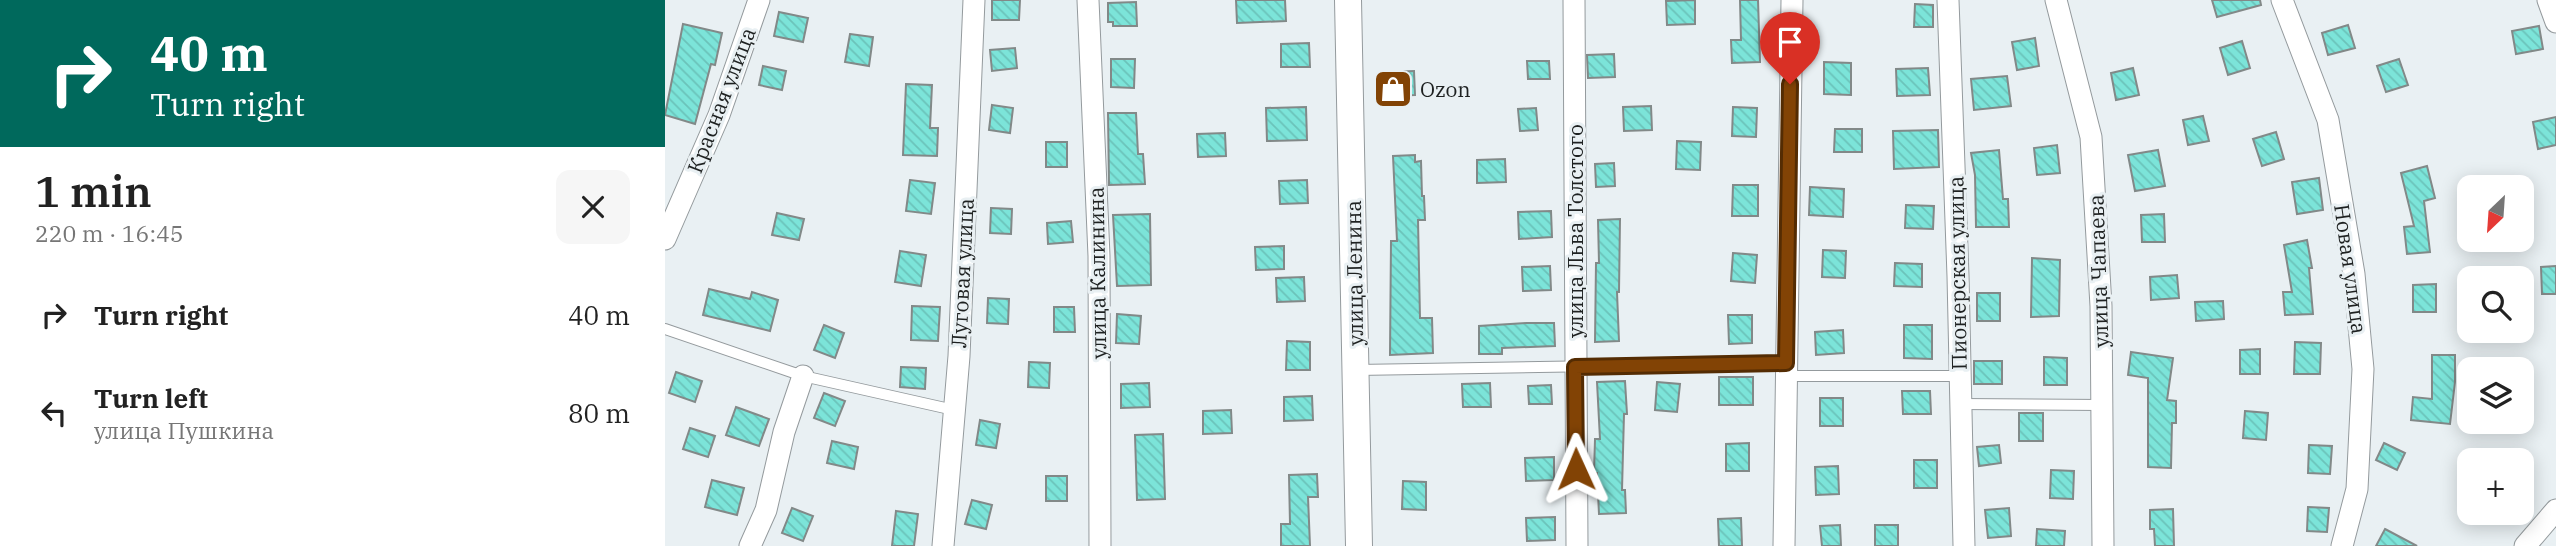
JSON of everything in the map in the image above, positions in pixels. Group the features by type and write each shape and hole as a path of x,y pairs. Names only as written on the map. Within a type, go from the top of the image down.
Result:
{"street":[{"name":"Красная улица","path":"665,239 719,115 759,0"},
{"name":"Луговая улица","path":"943,546 959,343 974,0"},
{"name":"улица Калинина","path":"1088,0 1099,256 1100,546"},
{"name":"улица Ленина","path":"1348,0 1359,546"},
{"name":"улица Льва Толстого","path":"1574,0 1577,546"},
{"path":"1784,546 1792,0"},
{"name":"Пионерская улица","path":"1948,0 1964,546"},
{"name":"улица Чапаева","path":"2056,0 2091,137 2101,306 2103,546"},
{"name":"Новая улица","path":"2282,0 2328,120 2354,274 2363,382 2357,489 2342,546"},
{"path":"2549,0 2556,22"},
{"path":"750,546 766,510 784,432 803,376"},
{"path":"2525,546 2556,510"}],"lane":[{"path":"665,329 803,376 954,410"},
{"path":"1356,370 1575,367 1959,376"},
{"path":"1960,404 2102,405"}],"building":[{"path":"992,0 1020,0 1019,20 992,20"},
{"path":"1236,0 1285,0 1286,21 1237,23"},
{"path":"1695,0 1695,24 1667,25 1666,1"},
{"path":"1740,0 1758,0 1760,62 1732,63 1731,40 1741,40"},
{"path":"2212,0 2260,0 2261,5 2217,17"},
{"path":"1136,2 1137,26 1113,26 1113,22 1108,22 1108,3"},
{"path":"1915,4 1933,5 1933,27 1914,27"},
{"path":"779,12 808,18 803,42 774,36"},
{"path":"683,24 722,33 715,65 711,64 695,124 665,115"},
{"path":"2348,25 2355,48 2328,55 2322,33"},
{"path":"2539,26 2543,49 2516,54 2512,31"},
{"path":"850,34 873,37 869,66 845,62"},
{"path":"2035,38 2039,66 2017,70 2012,42"},
{"path":"2242,41 2250,68 2228,75 2220,48"},
{"path":"1309,43 1310,67 1281,67 1281,44"},
{"path":"1015,48 1017,68 992,71 990,50"},
{"path":"1614,54 1615,77 1588,78 1587,55"},
{"path":"1111,59 1135,59 1134,88 1111,87"},
{"path":"2399,59 2408,85 2386,92 2377,66"},
{"path":"1527,61 1549,61 1550,79 1528,79"},
{"path":"1824,62 1851,63 1851,95 1824,94"},
{"path":"763,66 786,71 782,90 759,85"},
{"path":"1928,68 1930,95 1897,96 1896,69"},
{"path":"2133,68 2139,95 2116,100 2111,73"},
{"path":"1414,71 1415,95 1386,96 1386,72"},
{"path":"2007,76 2011,106 1974,110 1971,79"},
{"path":"906,84 932,85 930,128 938,128 937,156 903,155"},
{"path":"992,105 1013,108 1010,133 989,130"},
{"path":"1651,106 1652,130 1624,131 1623,107"},
{"path":"1306,107 1307,140 1267,141 1266,108"},
{"path":"1733,107 1757,108 1756,137 1732,136"},
{"path":"1536,108 1538,130 1520,131 1518,109"},
{"path":"1108,113 1136,113 1138,154 1143,154 1145,184 1109,185"},
{"path":"2203,116 2209,141 2188,145 2183,120"},
{"path":"2556,117 2556,145 2538,149 2533,122"},
{"path":"1835,129 1862,129 1862,152 1834,152"},
{"path":"1938,130 1939,167 1894,169 1893,131"},
{"path":"2276,132 2284,159 2262,166 2253,139"},
{"path":"1225,133 1226,156 1198,157 1197,134"},
{"path":"1677,141 1701,142 1700,170 1676,169"},
{"path":"1046,142 1067,142 1067,167 1046,167"},
{"path":"2057,145 2060,173 2037,175 2034,148"},
{"path":"1999,150 2003,199 2008,199 2009,227 1976,227 1975,175 1971,153"},
{"path":"2158,150 2165,186 2135,191 2128,155"},
{"path":"1415,155 1415,162 1421,161 1425,220 1418,220 1420,318 1432,318 1433,353 1390,355 1391,241 1397,241 1393,156"},
{"path":"1505,159 1506,182 1477,183 1477,160"},
{"path":"1614,163 1615,186 1596,187 1595,164"},
{"path":"2427,166 2435,198 2424,201 2430,252 2407,254 2404,227 2414,226 2401,173"},
{"path":"2319,178 2323,210 2297,214 2292,182"},
{"path":"910,180 935,183 931,214 906,211"},
{"path":"1307,180 1308,203 1280,204 1279,181"},
{"path":"1733,185 1758,185 1758,216 1732,216"},
{"path":"1810,187 1844,189 1843,217 1809,215"},
{"path":"1906,205 1934,206 1933,229 1905,228"},
{"path":"991,208 1012,209 1011,234 990,233"},
{"path":"1551,211 1552,237 1519,239 1518,212"},
{"path":"777,213 804,219 799,240 772,235"},
{"path":"1150,214 1151,285 1117,286 1113,215"},
{"path":"2164,214 2165,242 2142,242 2141,215"},
{"path":"1620,219 1617,292 1619,341 1595,342 1598,220"},
{"path":"1071,221 1073,242 1048,244 1047,223"},
{"path":"2307,240 2312,268 2309,268 2313,314 2285,315 2283,292 2292,292 2284,245"},
{"path":"1284,246 1284,269 1256,270 1255,247"},
{"path":"1823,250 1846,251 1845,278 1822,277"},
{"path":"900,251 926,255 921,286 895,282"},
{"path":"1733,253 1757,255 1755,283 1731,281"},
{"path":"2032,258 2060,260 2059,316 2031,317"},
{"path":"1895,263 1922,264 1922,287 1894,286"},
{"path":"1550,266 1551,290 1523,291 1522,267"},
{"path":"2556,266 2556,294 2542,294 2541,267"},
{"path":"2177,275 2179,298 2151,300 2150,277"},
{"path":"1304,277 1305,301 1277,302 1276,278"},
{"path":"2436,284 2436,312 2413,312 2413,285"},
{"path":"709,289 750,299 752,292 778,300 770,331 703,315"},
{"path":"1977,293 2000,293 2000,321 1977,321"},
{"path":"988,298 1009,299 1008,324 987,323"},
{"path":"2223,301 2224,319 2196,321 2195,302"},
{"path":"912,306 940,307 938,341 911,340"},
{"path":"1054,307 1074,307 1075,332 1054,332"},
{"path":"1117,314 1141,316 1139,344 1116,343"},
{"path":"1728,315 1752,315 1752,343 1729,344"},
{"path":"1554,323 1555,346 1502,348 1502,354 1479,354 1479,326"},
{"path":"824,325 844,333 835,358 814,350"},
{"path":"1904,325 1932,325 1932,359 1904,358"},
{"path":"1843,330 1844,353 1816,355 1815,332"},
{"path":"1287,341 1310,342 1310,370 1286,370"},
{"path":"2295,342 2321,343 2320,374 2294,374"},
{"path":"2260,349 2260,374 2240,374 2240,350"},
{"path":"2131,352 2173,358 2167,400 2176,401 2176,423 2172,423 2171,468 2148,467 2148,378 2128,375"},
{"path":"2432,355 2455,355 2450,424 2411,420 2413,397 2432,399"},
{"path":"2044,357 2067,358 2067,385 2044,385"},
{"path":"1974,361 2002,361 2002,384 1974,384"},
{"path":"1029,362 1050,363 1049,388 1028,387"},
{"path":"901,367 926,368 925,389 900,387"},
{"path":"676,372 702,381 695,402 669,393"},
{"path":"1719,377 1753,377 1753,405 1719,405"},
{"path":"1625,381 1627,414 1624,414 1622,490 1625,490 1626,513 1599,514 1597,473 1594,473 1595,439 1600,439 1597,382"},
{"path":"1657,382 1680,384 1677,412 1655,410"},
{"path":"1149,383 1150,407 1121,408 1121,384"},
{"path":"1490,383 1491,407 1463,407 1462,384"},
{"path":"1551,385 1552,404 1529,404 1528,386"},
{"path":"1902,391 1930,391 1931,414 1903,414"},
{"path":"824,393 845,401 835,426 814,418"},
{"path":"1312,396 1313,420 1284,421 1284,397"},
{"path":"1820,398 1843,398 1843,426 1820,426"},
{"path":"736,407 769,419 759,446 726,435"},
{"path":"1231,410 1232,433 1203,434 1203,411"},
{"path":"2245,411 2268,413 2266,440 2243,438"},
{"path":"2019,413 2043,413 2043,441 2019,441"},
{"path":"980,420 1000,424 996,448 976,445"},
{"path":"690,428 715,436 708,457 683,449"},
{"path":"1163,434 1165,499 1137,500 1135,435"},
{"path":"832,441 858,447 854,469 827,463"},
{"path":"1749,443 1749,471 1726,471 1726,444"},
{"path":"2384,443 2405,453 2397,470 2376,460"},
{"path":"1999,445 2001,463 1979,466 1977,447"},
{"path":"2309,445 2332,446 2330,474 2308,473"},
{"path":"1554,457 1554,480 1526,481 1525,458"},
{"path":"1914,460 1937,460 1937,488 1914,488"},
{"path":"1838,466 1839,494 1816,495 1815,467"},
{"path":"2051,470 2074,471 2073,499 2050,498"},
{"path":"1317,474 1318,497 1308,497 1310,546 1281,546 1281,524 1290,524 1289,475"},
{"path":"1046,476 1067,476 1067,501 1046,501"},
{"path":"712,480 744,488 737,515 705,507"},
{"path":"1403,481 1426,482 1426,510 1402,509"},
{"path":"972,500 992,505 986,529 965,524"},
{"path":"2308,507 2329,508 2327,532 2307,531"},
{"path":"792,508 813,516 803,541 782,533"},
{"path":"2009,508 2011,536 1988,538 1985,510"},
{"path":"2173,509 2174,546 2155,546 2154,529 2150,529 2150,510"},
{"path":"896,511 918,514 914,546 892,546"},
{"path":"1555,517 1555,540 1527,541 1526,518"},
{"path":"1741,518 1742,546 1719,546 1718,519"},
{"path":"1840,525 1841,546 1822,546 1820,526"},
{"path":"1875,525 1898,525 1898,546 1875,546"},
{"path":"2037,529 2065,531 2064,546 2036,546"},
{"path":"2385,529 2417,546 2376,546"}],"place":[{"name":"Ozon","path":"1393,89"}],"route":[{"path":"1576,469 1575,367 1786,363 1790,84"}]}
